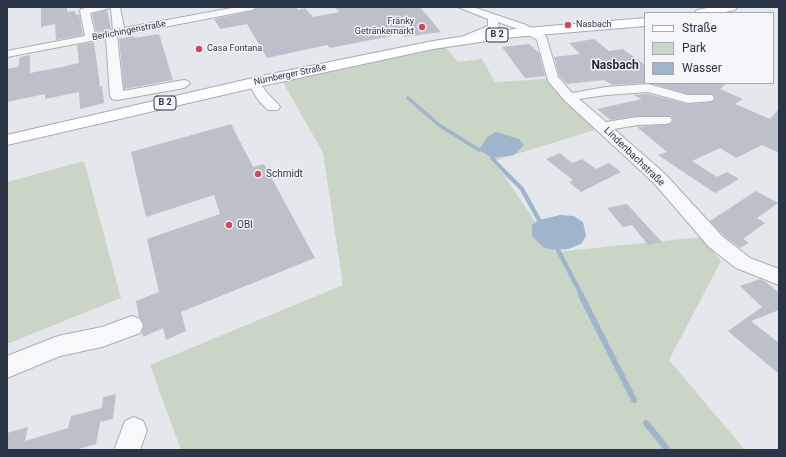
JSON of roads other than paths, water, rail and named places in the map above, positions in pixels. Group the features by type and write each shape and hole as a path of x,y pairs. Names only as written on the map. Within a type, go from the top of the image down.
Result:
{"main road":[{"path":"706,12 731,7"},
{"name":"Nürnberger Straße","path":"7,140 260,81 411,49 514,33 577,29 644,22"}],"street":[{"path":"91,38 85,11 105,7"},
{"path":"114,7 116,8 115,33 117,96 184,84"},
{"name":"Berlichingenstraße","path":"7,54 252,7"},
{"path":"463,7 488,18 532,32"},
{"path":"488,18 514,33"},
{"path":"463,40 488,31 494,27 488,18"},
{"name":"Lindenbachstraße","path":"532,32 542,38 552,78 569,97 659,178 691,216 716,242 743,263 779,277"},
{"path":"569,97 606,91 648,88 688,99 707,98"},
{"path":"603,127 638,121 665,120"},
{"path":"7,367 58,346 102,338 132,326"}],"water":[{"path":"496,132 519,139 524,145 514,155 492,158 479,150 487,137"},
{"path":"560,215 574,216 583,222 586,236 581,244 568,249 558,250 544,248 532,236 532,225 539,220"}],"waterway":[{"path":"408,98 439,125 479,150"},
{"path":"492,158 505,172"},
{"path":"505,172 522,189 539,220"},
{"path":"558,250 582,296"},
{"path":"581,295 634,400"},
{"path":"646,423 668,450"}],"place":[{"name":"Nasbach","path":"568,25"},
{"name":"Fränky Getränkemarkt","path":"422,27"},
{"name":"Casa Fontana","path":"199,49"},
{"name":"Schmidt","path":"258,174"},
{"name":"OBI","path":"229,225"}],"district":[{"name":"Nasbach","path":"615,66"}]}
